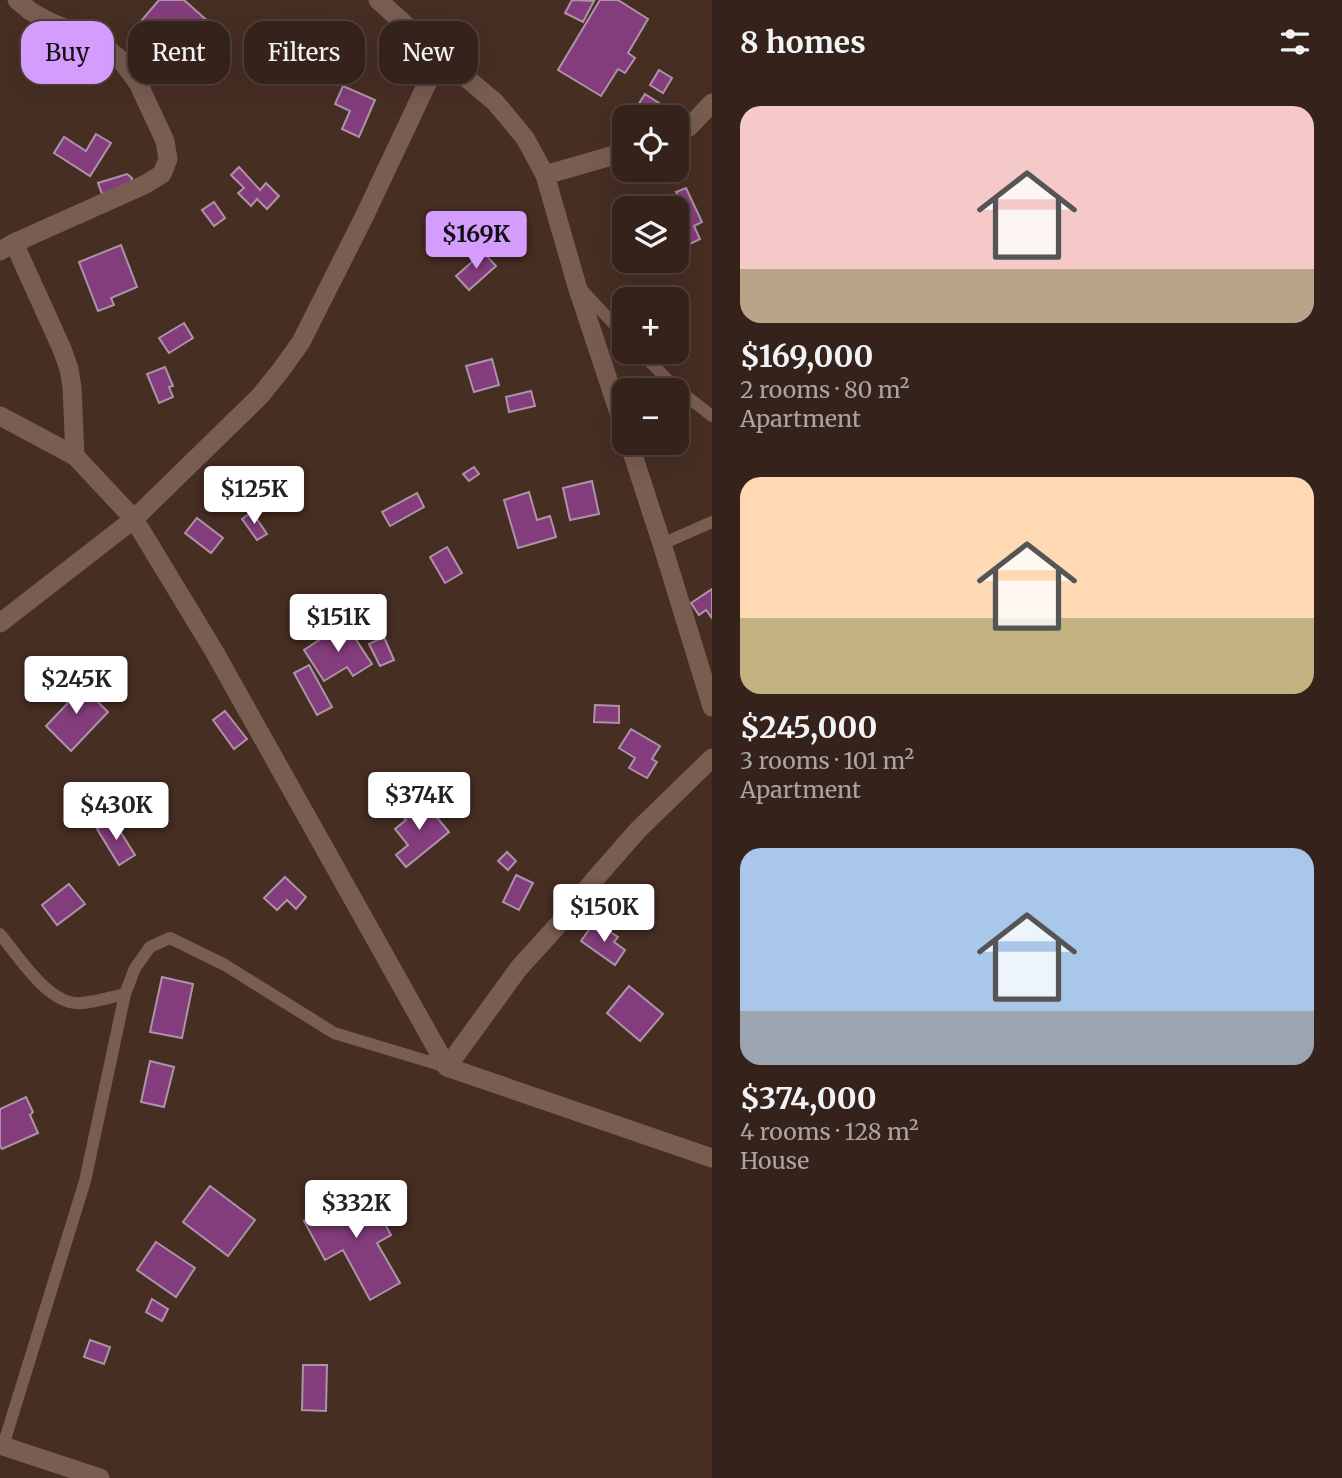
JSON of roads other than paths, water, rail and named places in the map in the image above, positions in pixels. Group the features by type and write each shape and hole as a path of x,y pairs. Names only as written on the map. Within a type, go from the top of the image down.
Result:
{"street":[{"path":"16,0 50,22 99,42 121,60 138,83 165,141 168,159 162,174 146,184 7,247 62,349 69,369 75,456"},
{"path":"382,1 403,21"},
{"path":"0,623 134,519 260,396 281,370 301,342 427,84"},
{"path":"473,84 495,102 525,138 545,175 577,286 612,391"},
{"path":"689,127 712,103"},
{"path":"545,175 612,156"},
{"path":"0,416 75,456 134,519 214,651 447,1067 712,1158"},
{"path":"633,455 712,707"},
{"path":"447,1067 519,968 595,879 638,830 712,758"},
{"path":"1,1445 100,1478"}],"lane":[{"path":"577,286 612,322"},
{"path":"652,364 676,388 712,416"},
{"path":"662,544 712,523"},
{"path":"0,934 47,990 62,1001 79,1003 125,994"},
{"path":"1,1445 85,1181 125,994 135,968 150,947 170,938 225,965 334,1033 447,1067"}]}
